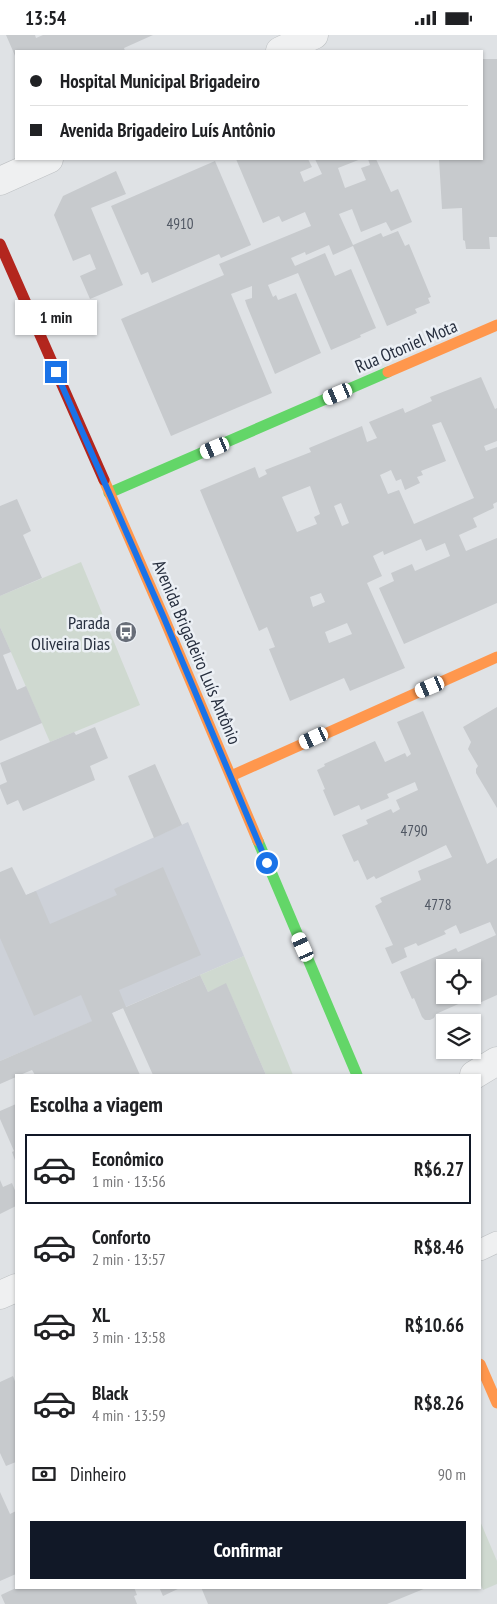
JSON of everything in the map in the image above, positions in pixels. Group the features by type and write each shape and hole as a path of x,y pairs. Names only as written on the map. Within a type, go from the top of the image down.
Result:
{"main road":[{"name":"Avenida Brigadeiro Luís Antônio","path":"0,245 109,493 358,1074"},
{"name":"Rua Otoniel Mota","path":"109,493 497,325"},
{"path":"231,776 497,657"},
{"path":"481,1366 497,1403"}],"street":[{"path":"282,50 314,35"},
{"path":"0,181 47,160"},
{"path":"476,1074 497,1061"},
{"path":"0,1295 15,1288"}],"lane":[{"path":"481,1250 497,1242"}],"shaded area":[{"path":"81,562 140,705 50,742 0,627 0,596"},
{"path":"188,822 244,956 0,1061 0,907"},
{"path":"244,956 293,1074 266,1074 226,984 208,992 200,975"},
{"path":"481,1523 497,1561 497,1584 483,1590 481,1585"}],"building":[{"path":"6,35 35,35 36,38 43,35 153,35 124,48 125,50 15,50 15,56"},
{"path":"483,59 497,59 497,237 489,237 490,249 466,249 465,241 463,240 462,208 442,209 439,160 483,160"},
{"path":"236,160 308,160 312,167 300,172 304,182 322,174 315,160 358,160 338,168 345,188 366,180 361,168 370,165 368,160 376,160 391,192 398,189 412,222 391,231 386,222 361,232 352,209 339,214 353,245 381,233 383,237 398,231 405,246 409,244 431,297 428,298 430,303 415,309 417,313 387,326 353,246 333,255 329,245 306,255 305,252 291,258 295,266 325,253 335,276 351,269 376,328 331,350 298,273 268,285 273,297 276,295 278,300 296,293 321,353 275,374 245,300 252,298 252,286 231,294 272,393 171,436 121,319 224,275 219,264 311,226 305,212 282,222 279,216 263,223"},
{"path":"215,161 251,245 221,258 219,254 152,283 148,272 141,275 111,206"},
{"path":"116,171 126,194 91,208 123,285 90,299 80,276 96,269 90,254 73,261 54,215 63,196"},
{"path":"481,377 495,409 497,408 497,441 484,446 486,451 497,447 497,502 493,504 494,508 473,518 477,527 459,535 466,551 497,538 497,603 404,644 379,588 394,581 391,573 412,564 415,571 450,556 445,543 426,551 421,539 384,555 383,551 373,556 382,576 367,583 405,668 350,691 344,678 290,701 269,649 275,647 267,627 259,631 200,490 255,467 259,478 267,474 265,470 311,452 309,448 362,426 367,442 377,438 369,422 403,408 405,413 432,401 430,397","holes":["441,422 474,498 414,524 399,490 388,494 380,475 391,470 396,481 401,479 405,490 420,483 417,477 423,475 421,471 446,461 432,425","310,486 320,514 314,517 317,524 297,532 282,497","341,503 349,523 342,526 334,506","321,593 325,602 313,607 310,597","347,623 352,634 329,643 325,632"]},
{"path":"17,499 31,531 23,535 42,578 0,596 0,506"},
{"path":"0,627 11,652 3,655 17,690 26,686 42,723 0,741"},
{"path":"497,707 497,808 476,773 478,766 468,749 471,742 463,727"},
{"path":"423,711 487,864 497,858 497,995 481,1002 481,959 436,959 436,1004 458,1004 436,1014 430,1020 425,1020 422,1017 400,972 456,948 458,952 496,935 490,922 460,934 456,925 444,931 446,934 418,946 416,943 404,948 407,957 392,964 385,948 393,945 375,906 382,902 380,898 421,880 418,871 452,857 446,845 376,879 374,876 367,880 358,860 354,862 342,835 368,824 366,820 391,809 393,813 400,809 396,800 418,790 415,782 387,794 389,798 361,810 359,805 334,816 317,770 325,766 324,764 375,741 385,762 405,753 407,757 411,754 397,722"},
{"path":"95,727 108,758 90,766 95,780 23,811 18,800 7,805 0,788 0,785 7,782 0,763 74,732 76,735"},
{"path":"155,764 182,825 154,838 128,776"},
{"path":"12,867 26,895 36,891 50,924 117,895 114,889 163,867 201,955 119,990 126,1007 200,975 208,992 226,983 266,1074 153,1074 123,1008 112,1013 140,1074 34,1074 32,1070 22,1074 15,1074 15,1077 0,1084 0,1061 92,1021 81,995 34,1016 0,938 0,872"},
{"path":"15,1104 15,1160 12,1152 14,1151 0,1119 0,1111"},
{"path":"0,1180 3,1187 12,1183 15,1190 15,1206 0,1214"},
{"path":"13,1376 15,1381 15,1462 6,1466 0,1453 0,1382"},
{"path":"0,1492 10,1514 15,1512 15,1574 0,1581"},
{"path":"15,1588 135,1589 137,1595 134,1596 137,1604 5,1604 1,1595"},
{"path":"160,1589 178,1589 163,1596"},
{"path":"202,1589 424,1589 387,1604 208,1604"}],"traffic: fast":[{"path":"109,493 388,372"},
{"path":"258,841 357,1074"}],"traffic: slow":[{"path":"388,372 497,325"},
{"path":"104,480 258,841"},
{"path":"231,776 497,657"},
{"path":"481,1366 497,1403"}],"traffic: jam":[{"path":"0,244 104,480"}],"place":[{"name":"Parada Oliveira Dias","path":"126,632"}],"route":[{"path":"56,372 164,618 267,863"}]}
